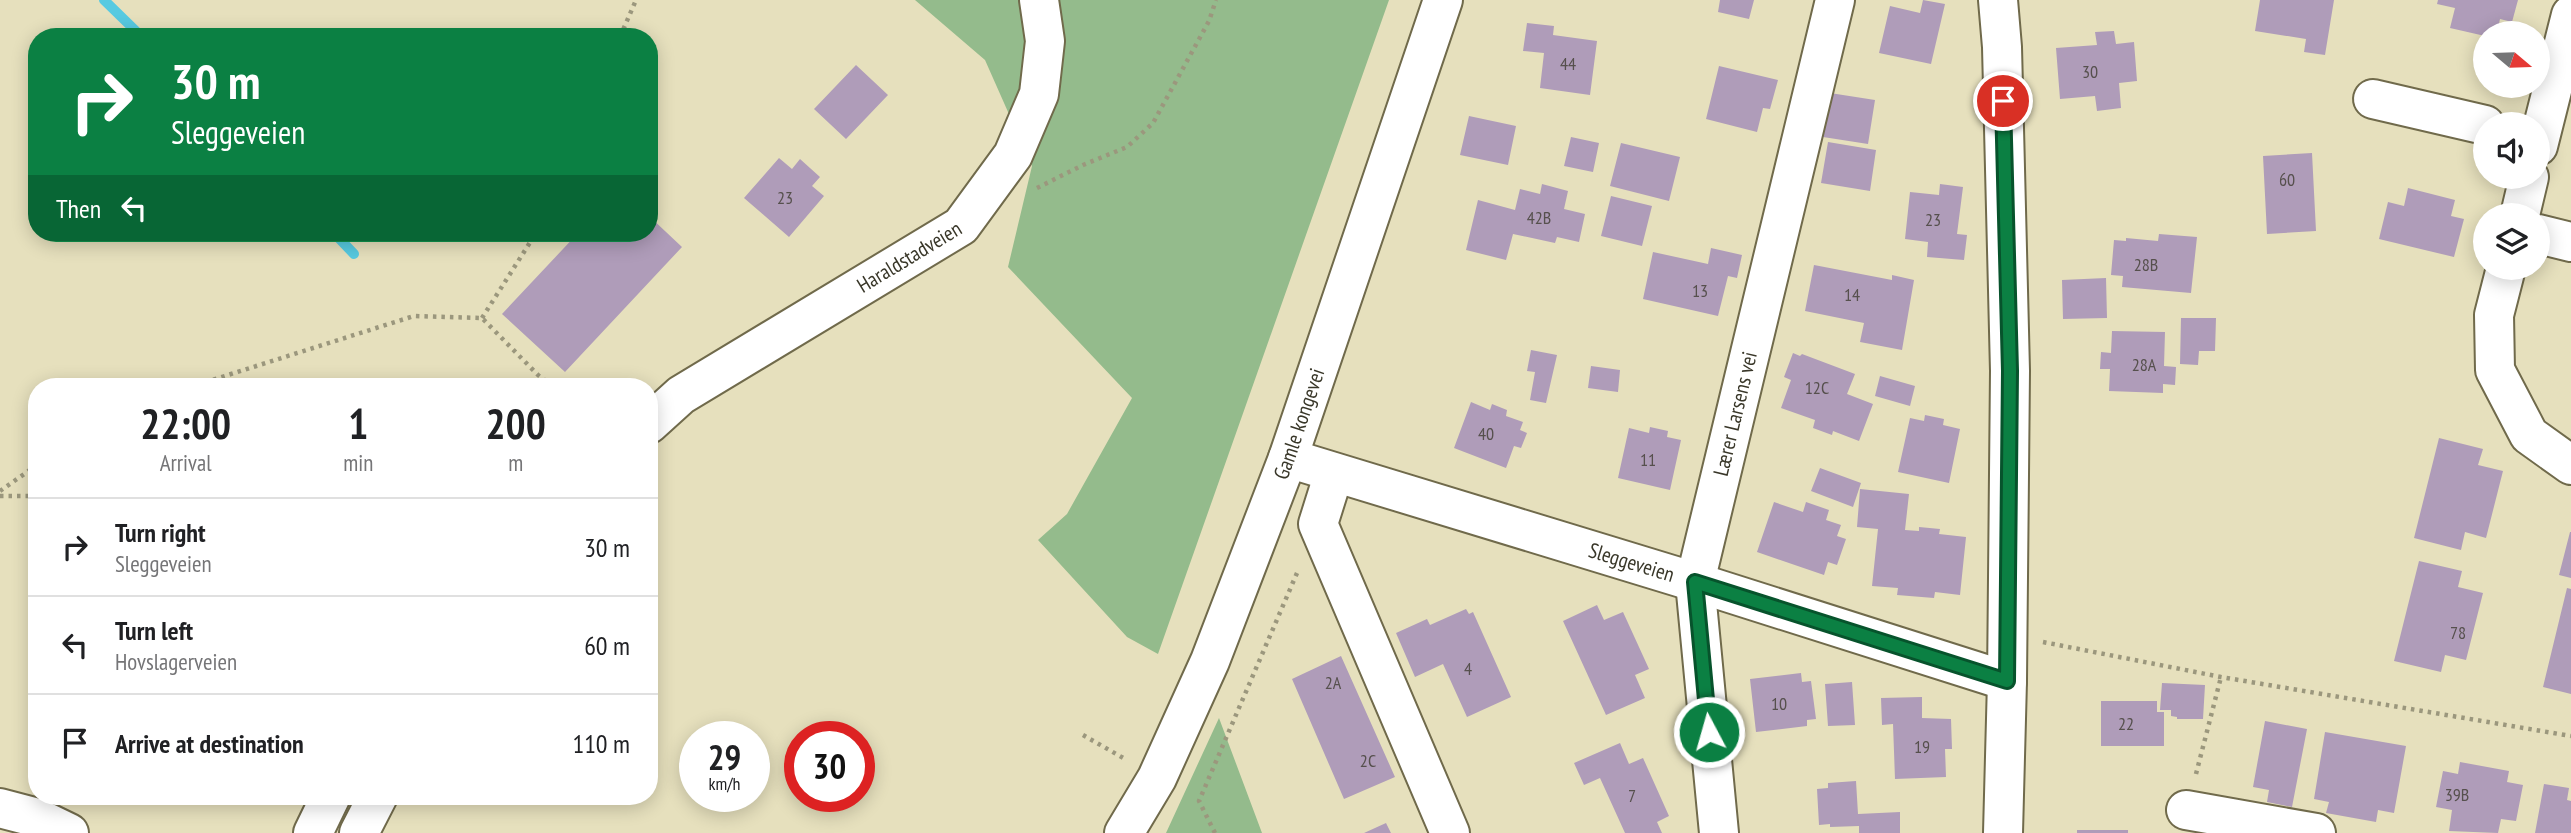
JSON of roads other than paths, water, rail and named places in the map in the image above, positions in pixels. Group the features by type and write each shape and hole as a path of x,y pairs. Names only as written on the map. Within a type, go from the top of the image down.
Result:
{"street":[{"name":"Haraldstadveien","path":"658,416 681,395 961,226 1013,155 1039,94 1045,41 1039,0"},
{"name":"Gamle kongevei","path":"1124,833 1157,778 1210,661 1288,458 1443,0"},
{"name":"Lærer Larsens vei","path":"1719,833 1695,582 1835,0"},
{"path":"1998,0 2002,47 2010,371 2003,833"},
{"path":"2545,112 2571,15"},
{"path":"2373,99 2473,122"},
{"path":"2550,237 2571,242"},
{"path":"2503,280 2494,315 2495,370 2529,435 2571,464"},
{"name":"Sleggeveien","path":"1288,458 1695,582 2007,681"},
{"path":"1334,474 1318,524 1450,833"},
{"path":"313,833 327,805"},
{"path":"359,833 373,805"},
{"path":"0,808 38,818 69,833"},
{"path":"2186,810 2316,833"}],"waterway":[{"path":"104,0 133,28"},
{"path":"343,242 354,254"}]}
